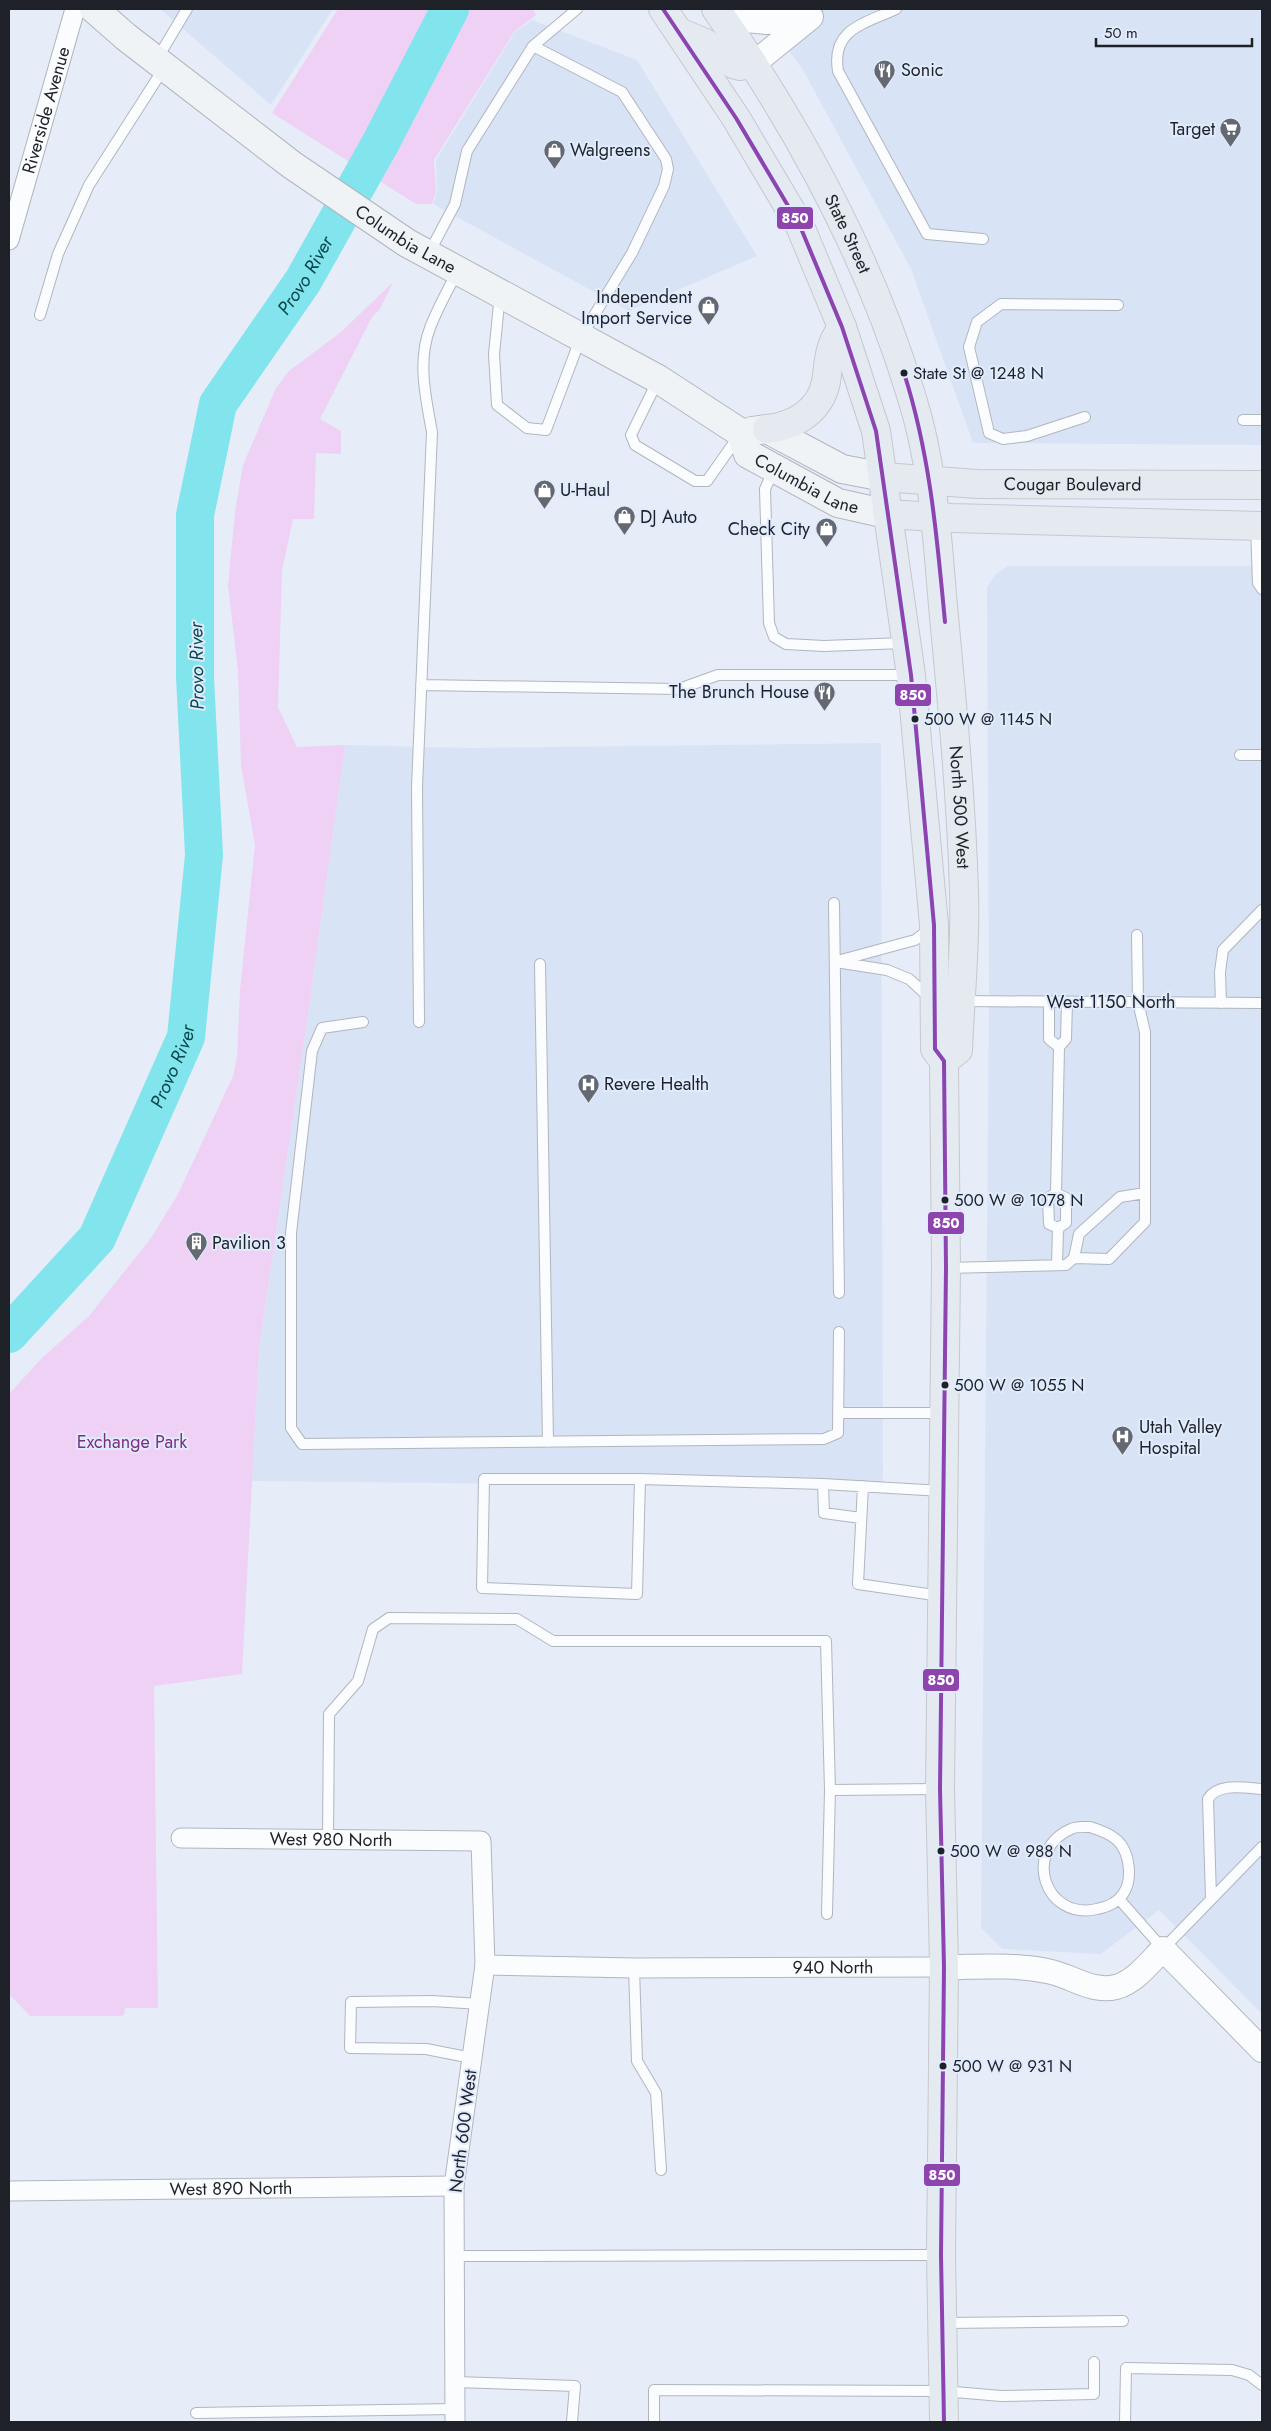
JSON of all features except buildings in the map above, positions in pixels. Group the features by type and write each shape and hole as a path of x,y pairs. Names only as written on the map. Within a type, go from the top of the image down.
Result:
{"main road":[{"name":"Columbia Lane","path":"94,9 160,64 292,165 418,249 658,379 741,434 748,454 838,503 888,514"},
{"path":"663,9 736,118 800,226 842,327 876,431 884,477"},
{"name":"State Street","path":"719,13 797,135 835,204 876,297 912,395 932,481 934,517"},
{"path":"679,32 705,43 733,64 740,66 753,64"},
{"path":"767,429 784,427 796,422 820,401 833,344 842,327"},
{"name":"Columbia Lane","path":"741,434 767,429 842,469 884,477"},
{"name":"Cougar Boulevard","path":"884,477 977,484 1262,484"},
{"name":"North 500 West","path":"884,477 908,642 934,925 947,1001 958,1050 944,1061 946,1268 940,1789 944,1968 941,2255 944,2422"},
{"name":"Cougar Boulevard","path":"888,514 934,517 1259,526"},
{"name":"North 500 West","path":"934,517 942,575 964,892 947,1001"}],"street":[{"name":"Riverside Avenue","path":"9,240 75,9"},
{"path":"719,13 766,22 817,13"},
{"path":"753,64 817,13"},
{"name":"West 980 North","path":"181,1838 481,1841"},
{"name":"North 600 West","path":"454,2416 454,2186 485,1965 481,1841"},
{"path":"1163,1949 1262,2050"},
{"name":"940 North","path":"485,1965 634,1968 1030,1968 1049,1971 1085,1986 1104,1988 1116,1987 1127,1982 1163,1949"},
{"name":"West 890 North","path":"9,2191 454,2186"}],"lane":[{"path":"40,315 58,254 89,185 160,64 188,9"},
{"path":"418,249 455,204 466,151 533,46 577,9"},
{"path":"896,9 847,33 837,47 838,71 928,234 983,239"},
{"path":"500,293 494,354 497,405 526,428 546,430 581,337 632,253 667,177 666,159 622,92 533,46"},
{"path":"418,1022 417,787 432,432 423,361 430,329 458,271"},
{"path":"1085,417 1027,436 1003,439 989,433 968,347 977,322 1001,304 1118,305"},
{"path":"658,379 631,435 635,445 695,481 707,482 741,434"},
{"path":"1243,420 1262,420"},
{"path":"774,468 765,490 769,623 774,637 786,644 824,646 908,642"},
{"path":"1259,526 1258,583 1262,589"},
{"path":"421,685 679,689 718,675 911,675"},
{"path":"1240,755 1262,755"},
{"path":"834,903 839,1293"},
{"path":"1221,1003 1220,972 1223,950 1262,910"},
{"path":"836,962 915,940 934,925"},
{"path":"1074,1258 1109,1260 1145,1222 1145,1032 1138,1002 1137,935"},
{"path":"836,962 887,970 909,979 947,1001"},
{"path":"540,964 548,1442"},
{"name":"West 1150 North","path":"947,1001 1262,1003"},
{"path":"1048,1002 1049,1039 1059,1046"},
{"path":"1056,1193 1059,1046 1066,1039 1067,1002"},
{"path":"363,1022 322,1028 312,1051 291,1233 291,1428 302,1444 824,1439 838,1433 839,1332"},
{"path":"1056,1193 1066,1198 1066,1223 1058,1228"},
{"path":"1056,1193 1048,1198 1048,1217 1049,1224 1058,1228"},
{"path":"946,1268 1066,1265 1074,1258 1080,1234 1120,1197 1145,1193"},
{"path":"1057,1265 1058,1228"},
{"path":"838,1412 944,1413"},
{"path":"640,1479 637,1594 482,1588 484,1479 640,1479 823,1484 944,1491"},
{"path":"823,1484 824,1513 861,1518"},
{"path":"863,1486 858,1584 942,1596"},
{"path":"328,1840 329,1714 358,1681 374,1629 390,1618 517,1618 553,1641 826,1641 830,1790 827,1914"},
{"path":"1211,1898 1208,1799 1212,1793 1221,1788 1262,1789"},
{"path":"830,1790 940,1789"},
{"path":"1090,1827 1105,1832 1119,1842 1128,1860 1129,1875 1125,1890 1119,1899 1106,1907 1076,1910 1063,1904 1053,1896 1048,1888 1044,1867 1046,1852 1057,1838 1072,1828 1090,1827"},
{"path":"1119,1899 1163,1949 1262,1847"},
{"path":"634,1968 637,2061 656,2094 661,2170"},
{"path":"472,2058 426,2048 350,2048 351,2002 432,2000 480,2004"},
{"path":"454,2256 941,2255"},
{"path":"942,2323 1123,2321"},
{"path":"654,2422 654,2390 943,2391 1001,2396 1094,2394 1094,2362"},
{"path":"1125,2422 1126,2368 1232,2370 1249,2375 1262,2385"},
{"path":"454,2382 575,2386 572,2422"},
{"path":"196,2412 454,2416"}],"shaded area":[{"path":"160,9 333,9 271,105"},
{"path":"758,9 1262,9 1262,445 973,443 911,269 803,70"},
{"path":"532,20 637,60 757,256 629,311 433,204 437,191 436,160 515,32"},
{"name":"Utah Valley Hospital","path":"1008,566 1262,566 1262,2014 1159,1910 1101,1954 1002,1949 981,1928 989,1001 987,587 996,574"},
{"name":"Revere Health","path":"881,743 883,1488 252,1481 259,1349 345,745 471,748"}],"green space":[{"path":"338,9 533,9 536,15 514,32 434,160 436,191 432,204 416,204 272,113"},
{"name":"Exchange Park","path":"393,282 380,309 372,317 320,419 341,431 341,454 316,453 314,519 293,519 282,571 278,707 297,747 345,745 259,1348 242,1674 154,1686 158,2008 125,2008 124,2015 120,2016 30,2016 9,1994 9,1394 41,1359 89,1316 151,1238 178,1194 233,1076 237,1057 240,990 255,845 241,765 238,671 228,585 235,512 243,465 276,388 289,371 341,332"}],"waterway":[{"name":"Provo River","path":"9,1334 97,1238 186,1037 204,855 195,677 195,515 218,404 303,281 380,144 450,9"}],"transit line":[{"name":"850","path":"663,9 736,118 800,226 842,327 876,431 911,675 934,925 935,1049 944,1061 946,1268 940,1789 944,1967 941,2255 944,2422"},
{"name":"850","path":"904,373 913,403 926,465 945,622"}],"place":[{"name":"Sonic","path":"885,89"},
{"name":"Target","path":"1231,148"},
{"name":"Walgreens","path":"554,169"},
{"name":"Independent Import Service","path":"708,326"},
{"name":"State St @ 1248 N","path":"904,373"},
{"name":"U-Haul","path":"544,509"},
{"name":"DJ Auto","path":"624,536"},
{"name":"Check City","path":"826,548"},
{"name":"The Brunch House","path":"825,711"},
{"name":"500 W @ 1145 N","path":"915,719"},
{"name":"Revere Health","path":"588,1103"},
{"name":"500 W @ 1078 N","path":"945,1200"},
{"name":"Pavilion 3","path":"196,1262"},
{"name":"500 W @ 1055 N","path":"945,1385"},
{"name":"Utah Valley Hospital","path":"1123,1456"},
{"name":"500 W @ 988 N","path":"941,1851"},
{"name":"500 W @ 931 N","path":"943,2066"}]}
